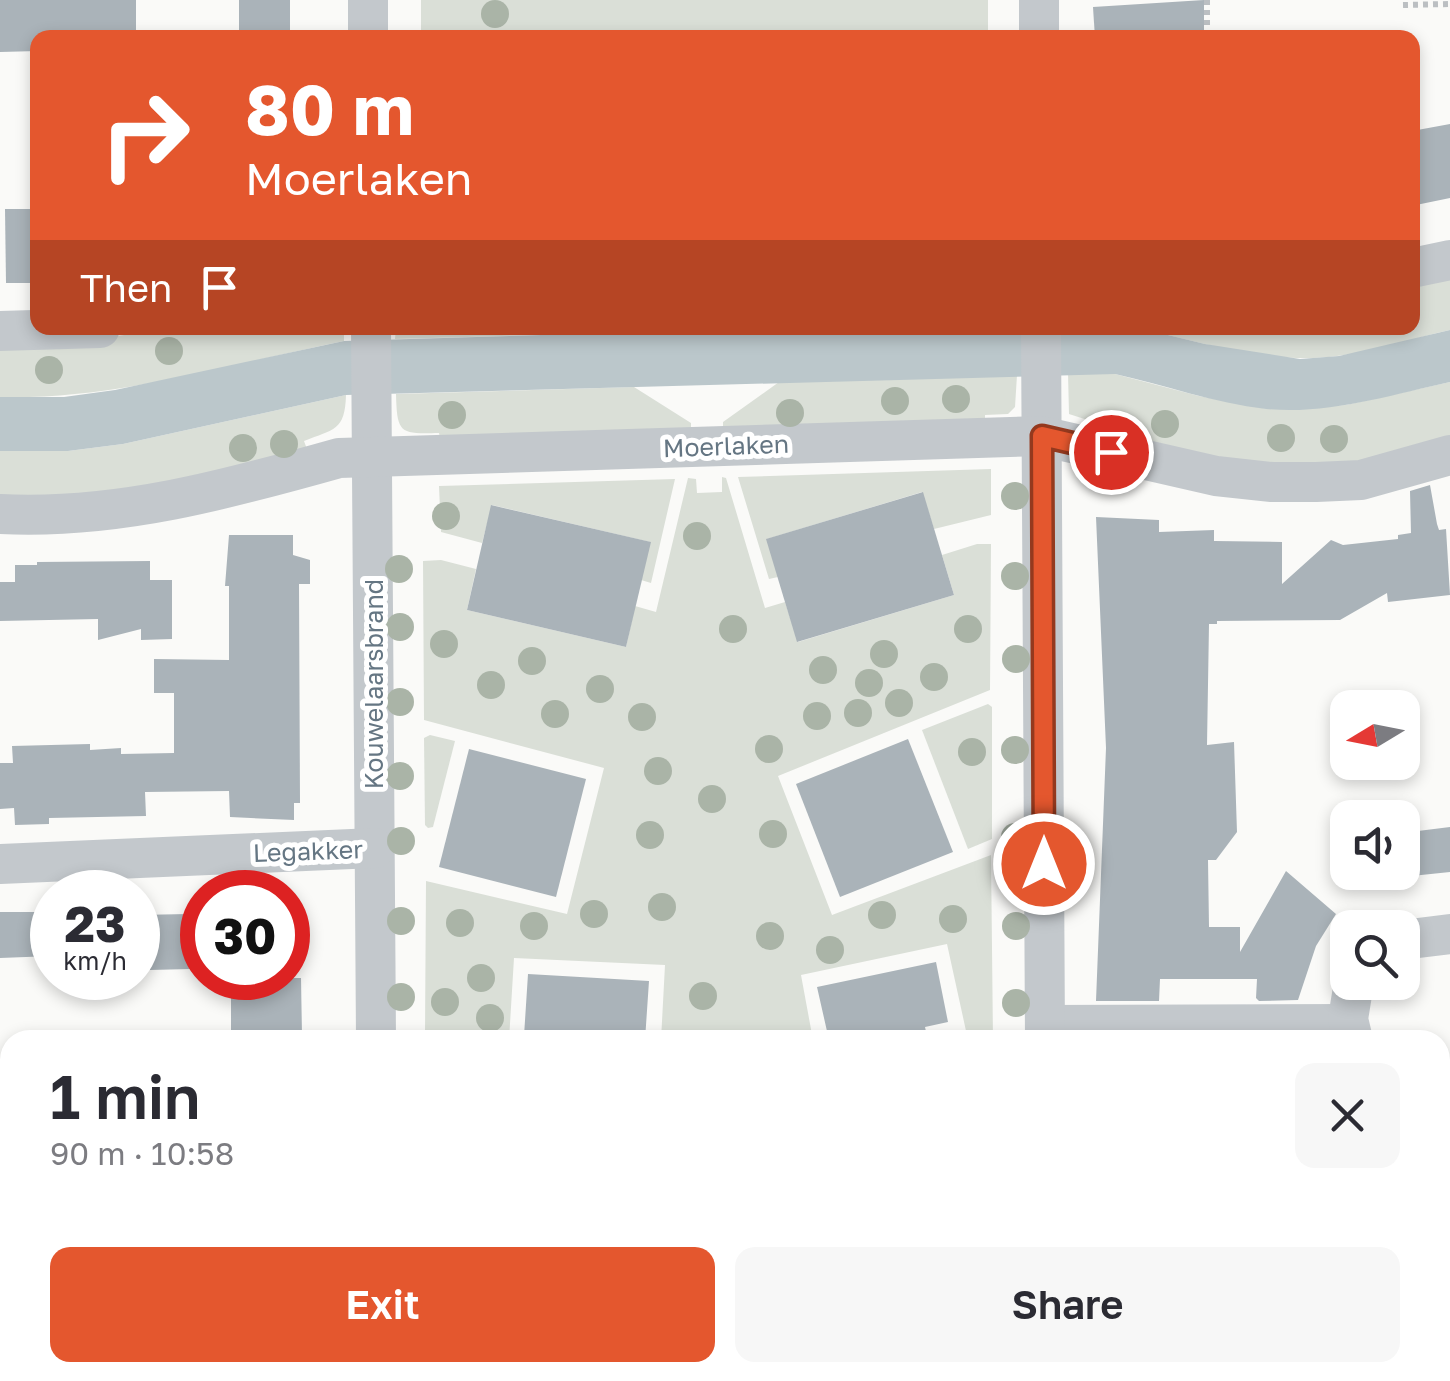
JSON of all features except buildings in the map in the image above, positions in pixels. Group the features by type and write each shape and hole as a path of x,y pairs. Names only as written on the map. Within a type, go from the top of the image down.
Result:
{"street":[{"path":"368,0 368,30"},
{"path":"1039,0 1039,30"},
{"path":"1420,266 1450,260"},
{"path":"0,331 30,330"},
{"name":"Kouwelaarsbrand","path":"370,335 376,1030"},
{"path":"1041,335 1045,1030 1352,1014"},
{"name":"Moerlaken","path":"0,514 75,513 152,504 227,490 340,458 1042,436 1216,476 1272,482 1361,480 1450,455"},
{"name":"Legakker","path":"0,864 375,848"},
{"path":"1420,938 1450,934"}],"path":[{"path":"1207,0 1207,30"},
{"path":"1403,6 1450,4"}],"shaded area":[{"path":"421,0 988,0 988,30 421,30"},
{"path":"1450,272 1450,330 1351,354 1312,358 1262,355 1167,335 1420,335 1420,279"},
{"path":"1450,330 1450,382 1359,403 1289,410 1228,403 1115,374 346,395 123,444 68,451 0,451 0,397 64,397 115,390 344,341 542,335 1168,335 1300,359 1339,356"},
{"path":"124,335 344,335 344,341 130,387 0,397 0,343 94,340"},
{"path":"395,335 532,335 395,339"},
{"path":"1068,373 1115,374 1268,409 1346,405 1450,382 1450,444 1415,457 1286,472 1102,436 1103,425 1069,414"},
{"path":"1017,375 1015,407 1008,414 985,415 985,426 723,435 723,422 779,382"},
{"path":"634,387 691,423 691,436 441,444 439,433 403,429 396,394"},
{"path":"346,395 340,422 330,431 304,441 308,452 229,478 0,504 0,451 68,451 123,444"},
{"path":"991,469 991,515 934,529 922,492 767,539 778,577 769,579 738,477"},
{"path":"722,477 726,478 765,608 785,602 798,642 954,595 942,555 977,544 991,544 990,690 778,776 832,915 991,855 993,1030 966,1030 947,944 801,975 811,1030 662,1030 665,965 514,958 510,1030 425,1030 426,881 567,914 604,768 424,720 423,561 441,560 476,569 467,610 626,647 635,606 656,612 688,478 696,479 697,493 722,492"},
{"path":"675,479 651,583 641,580 650,542 492,505 482,543 441,532 439,486"},
{"path":"988,704 992,707 992,839 968,849 922,730"},
{"path":"430,735 455,741 433,827 428,828 424,738"}],"route":[{"path":"1044,864 1042,436 1111,452"}]}
